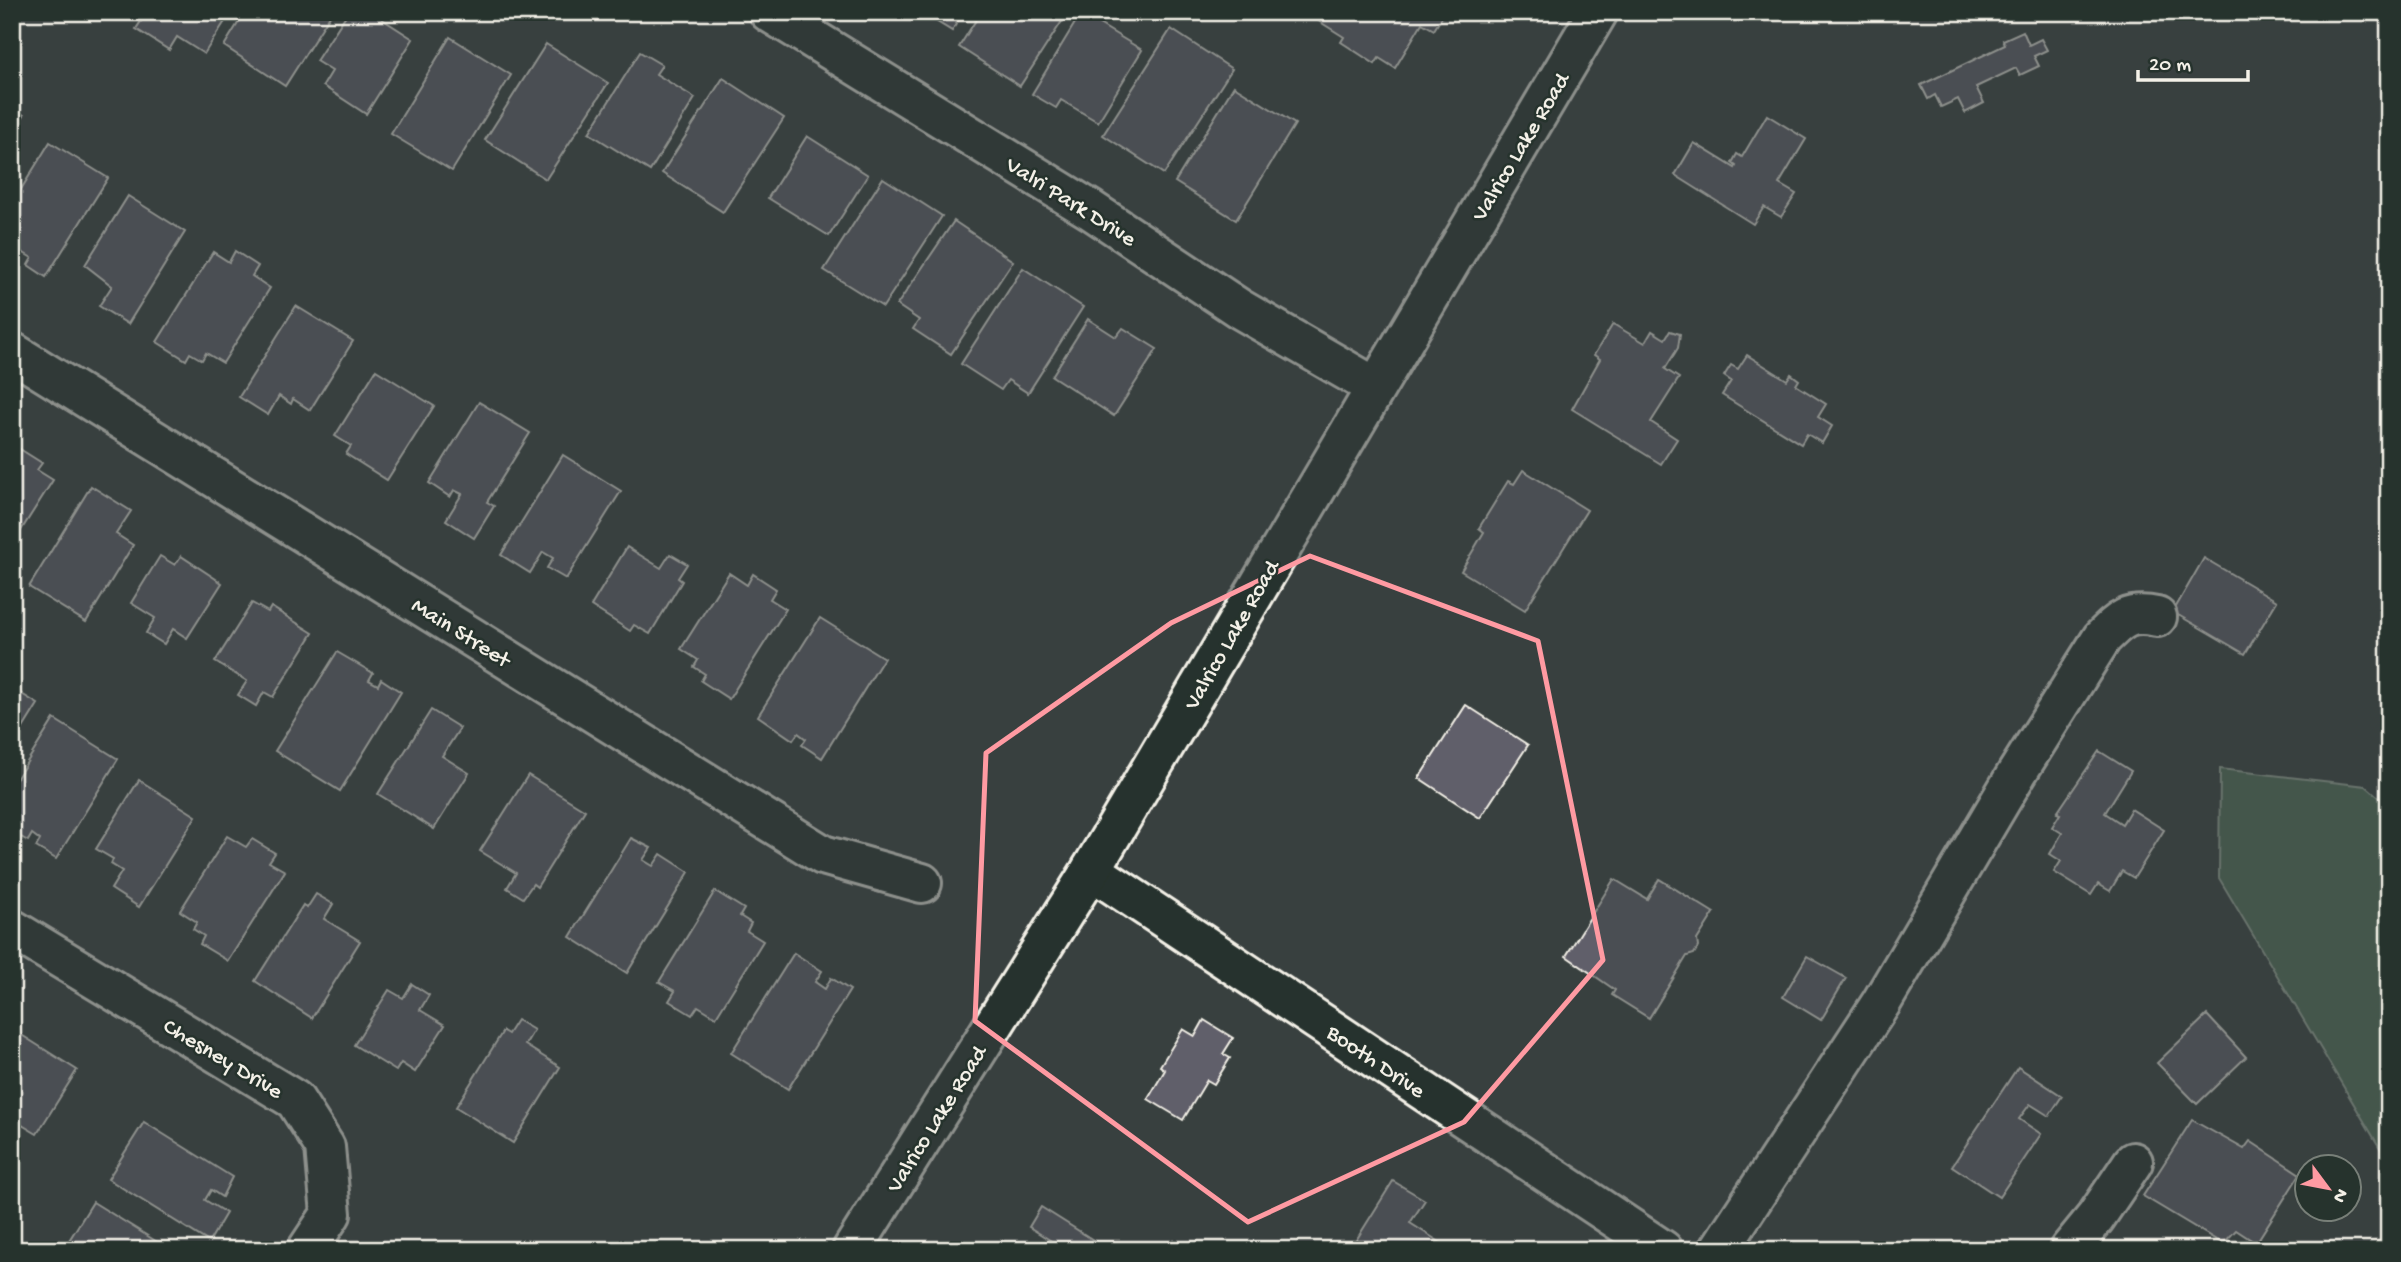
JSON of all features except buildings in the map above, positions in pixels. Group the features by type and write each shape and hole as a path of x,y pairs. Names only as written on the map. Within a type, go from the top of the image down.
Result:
{"street":[{"name":"Valri Park Drive","path":"769,12 1091,210 1240,309 1375,387"},
{"name":"Valrico Lake Road","path":"852,1250 1091,870 1598,12"},
{"name":"Main Street","path":"12,352 823,855 922,883"},
{"path":"1719,1250 1881,1003 2017,773 2102,638 2120,620 2140,613 2157,617"},
{"name":"Booth Drive","path":"1091,870 1663,1250"},
{"name":"Chesney Drive","path":"12,929 295,1100 325,1147 331,1214 307,1250"},
{"path":"2069,1250 2096,1217 2133,1162"}],"highlighted area":[{"path":"1310,556 1538,641 1603,960 1464,1122 1248,1222 975,1021 986,753 1171,623"}],"green space":[{"path":"2220,769 2366,786 2389,806 2389,1163 2219,878"}]}
